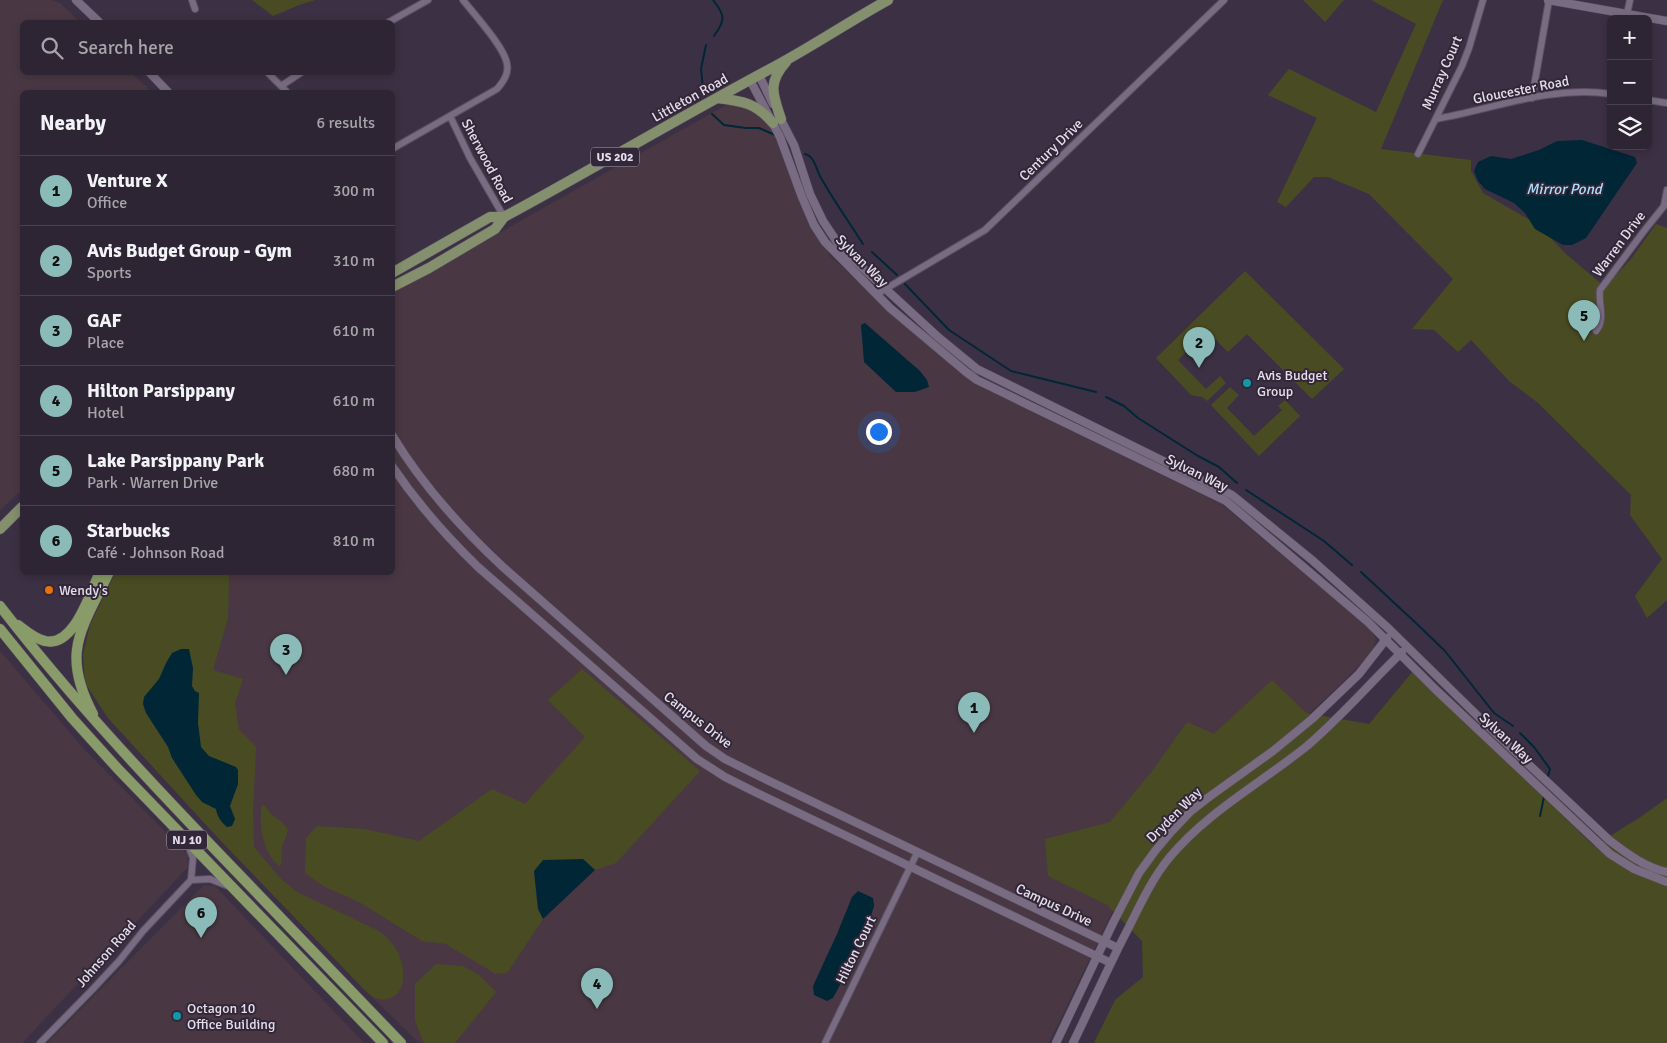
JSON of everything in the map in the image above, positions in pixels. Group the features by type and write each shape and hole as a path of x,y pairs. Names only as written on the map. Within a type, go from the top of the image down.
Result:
{"highway":[{"path":"10,620 39,639 53,642 62,639 74,628 99,575"},
{"path":"102,730 82,692 77,672 76,654 83,627 108,575"},
{"name":"NJ 10","path":"0,606 45,664 102,730 401,1043"},
{"name":"NJ 10","path":"0,629 118,769 383,1043"}],"main road":[{"name":"Littleton Road","path":"395,285 429,268 495,229 504,217 592,170 888,0"},
{"path":"777,121 773,85 776,75 790,58"},
{"path":"717,98 752,104 777,121"},
{"name":"Littleton Road","path":"395,271 490,217 504,217"},
{"path":"0,529 20,509"}],"street":[{"path":"76,0 97,20"},
{"path":"192,0 195,9"},
{"path":"393,20 428,0"},
{"path":"395,147 497,88 503,82 508,68 506,58 500,47 463,0"},
{"name":"Century Drive","path":"877,294 986,230 1224,0"},
{"name":"Murray Court","path":"1418,154 1469,48 1483,0"},
{"path":"1532,98 1549,0 1667,21"},
{"path":"1627,14 1630,0"},
{"path":"151,75 166,90"},
{"path":"270,75 285,90"},
{"path":"281,86 298,75"},
{"name":"Sylvan Way","path":"754,77 777,121 794,145 810,194 822,221 841,248 938,338 977,369 1232,495 1269,524 1392,632 1504,741 1625,853 1667,872"},
{"name":"Gloucester Road","path":"1436,119 1557,93 1578,91 1607,94"},
{"path":"1652,100 1667,102"},
{"name":"Sherwood Road","path":"450,116 470,158 504,217"},
{"name":"Sylvan Way","path":"777,121 802,197 814,225 825,242 877,294 936,347 977,380 1226,501 1368,622 1610,854 1626,865 1667,882"},
{"name":"Warren Drive","path":"1596,331 1602,320 1599,298 1600,290 1664,204 1667,190"},
{"name":"Campus Drive","path":"395,439 426,485 471,537 706,746 725,759 761,777 1118,948"},
{"name":"Campus Drive","path":"395,470 448,538 478,567 691,755 741,785 1111,963"},
{"path":"1334,592 1341,586"},
{"name":"Dryden Way","path":"1056,1043 1139,873 1171,832 1209,797 1273,752 1312,718 1359,674 1392,632"},
{"name":"Dryden Way","path":"1073,1043 1151,884 1170,856 1215,813 1308,745 1340,716 1407,647"},
{"path":"1497,747 1504,741"},
{"path":"1594,839 1601,832"},
{"path":"182,834 193,858 191,880 210,879 233,888"},
{"name":"Hilton Court","path":"825,1043 917,853"},
{"name":"Johnson Road","path":"40,1043 105,976 142,931 191,880"}],"shaded area":[{"path":"0,0 52,0 60,3 78,20 20,20 20,75 133,75 150,90 20,90 20,492 0,510"},
{"path":"728,104 747,105 768,121 781,147 803,209 830,256 956,370 979,386 1221,504 1370,629 1376,639 1373,651 1296,726 1129,877 1049,1043 419,1043 355,980 220,840 108,718 83,655 90,625 114,575 395,575 395,292"},
{"path":"0,651 84,749 187,854 188,867 22,1043 0,1043"},
{"path":"204,885 215,886 364,1043 47,1043"}],"green space":[{"path":"252,0 315,0 273,16"},
{"path":"1303,0 1344,0 1325,22"},
{"path":"1371,0 1443,0 1381,149 1471,160 1471,171 1483,193 1537,224 1566,254 1605,287 1631,259 1656,224 1667,228 1667,600 1647,618 1635,596 1662,559 1630,515 1631,495 1537,402 1509,381 1471,340 1458,352 1434,330 1412,329 1453,279 1369,194 1328,177 1314,177 1286,207 1277,202 1317,118 1268,95 1289,69 1376,112 1416,24"},
{"path":"1245,271 1344,369 1312,399 1247,334 1228,352 1207,331 1178,360 1206,389 1220,376 1226,383 1207,401 1202,397 1191,395 1156,358"},
{"path":"1230,387 1239,395 1227,408 1254,436 1282,410 1278,406 1285,400 1300,416 1259,456 1211,405"},
{"path":"114,575 229,575 228,618 213,670 243,679 235,703 239,730 256,747 253,812 254,847 281,879 297,892 377,930 394,945 400,958 403,973 402,986 399,992 387,999 379,999 365,990 220,840 108,718 85,683 83,655 90,625"},
{"path":"582,669 700,771 616,863 595,870 583,859 534,871 538,909 543,919 507,973 496,974 446,944 422,941 359,902 323,886 305,873 306,838 317,826 364,829 419,841 492,789 525,804 585,737 548,700"},
{"path":"1413,671 1594,846 1667,798 1667,1043 1094,1043 1115,1000 1143,977 1142,941 1107,905 1048,876 1045,839 1110,822 1153,770 1187,722 1214,734 1272,680 1306,713 1369,724"},
{"path":"262,805 288,830 282,847 281,865 279,866 269,854 263,838 261,829"},
{"path":"436,964 463,966 479,975 496,992 455,1043 424,1043 415,1021 415,984"}],"water":[{"name":"Mirror Pond","path":"1582,140 1607,148 1607,150 1635,157 1637,163 1586,238 1572,245 1563,245 1535,229 1525,213 1514,203 1485,189 1478,181 1474,171 1478,162 1491,156 1511,159 1539,150 1557,141"},
{"path":"865,323 920,371 927,380 929,387 915,392 896,392 864,362 861,325"},
{"path":"181,649 189,649 193,668 192,686 199,693 198,723 201,747 209,756 236,767 238,770 238,784 230,806 235,819 232,826 227,827 220,819 216,809 202,802 196,795 172,758 168,747 146,713 143,704 144,697 159,679 172,653"},
{"path":"583,859 595,870 543,919 538,909 534,871 543,860"},
{"path":"858,891 873,898 874,906 850,966 833,998 827,1001 814,995 813,986 852,897"}],"waterway":[{"path":"713,0 722,14 721,26 714,36"},
{"path":"703,88 701,69 706,45"},
{"path":"712,114 724,125 759,128 775,135"},
{"path":"805,154 813,160 826,187 863,244"},
{"path":"872,252 897,275"},
{"path":"905,284 949,330 1011,371 1096,392"},
{"path":"1106,397 1124,406 1138,418 1219,467 1237,483"},
{"path":"1246,490 1324,541 1352,565"},
{"path":"1361,572 1445,651 1494,713 1513,726"},
{"path":"1520,733 1534,747 1550,769 1548,776"},
{"path":"1540,816 1544,797"}],"place":[{"name":"Lake Parsippany Park","path":"1584,341"},
{"name":"Avis Budget Group - Gym","path":"1199,368"},
{"name":"Avis Budget Group","path":"1247,383"},
{"name":"Wendy's","path":"49,590"},
{"name":"GAF","path":"286,675"},
{"name":"Venture X","path":"974,733"},
{"name":"Starbucks","path":"201,938"},
{"name":"Hilton Parsippany","path":"597,1009"},
{"name":"Octagon 10 Office Building","path":"177,1016"}]}
